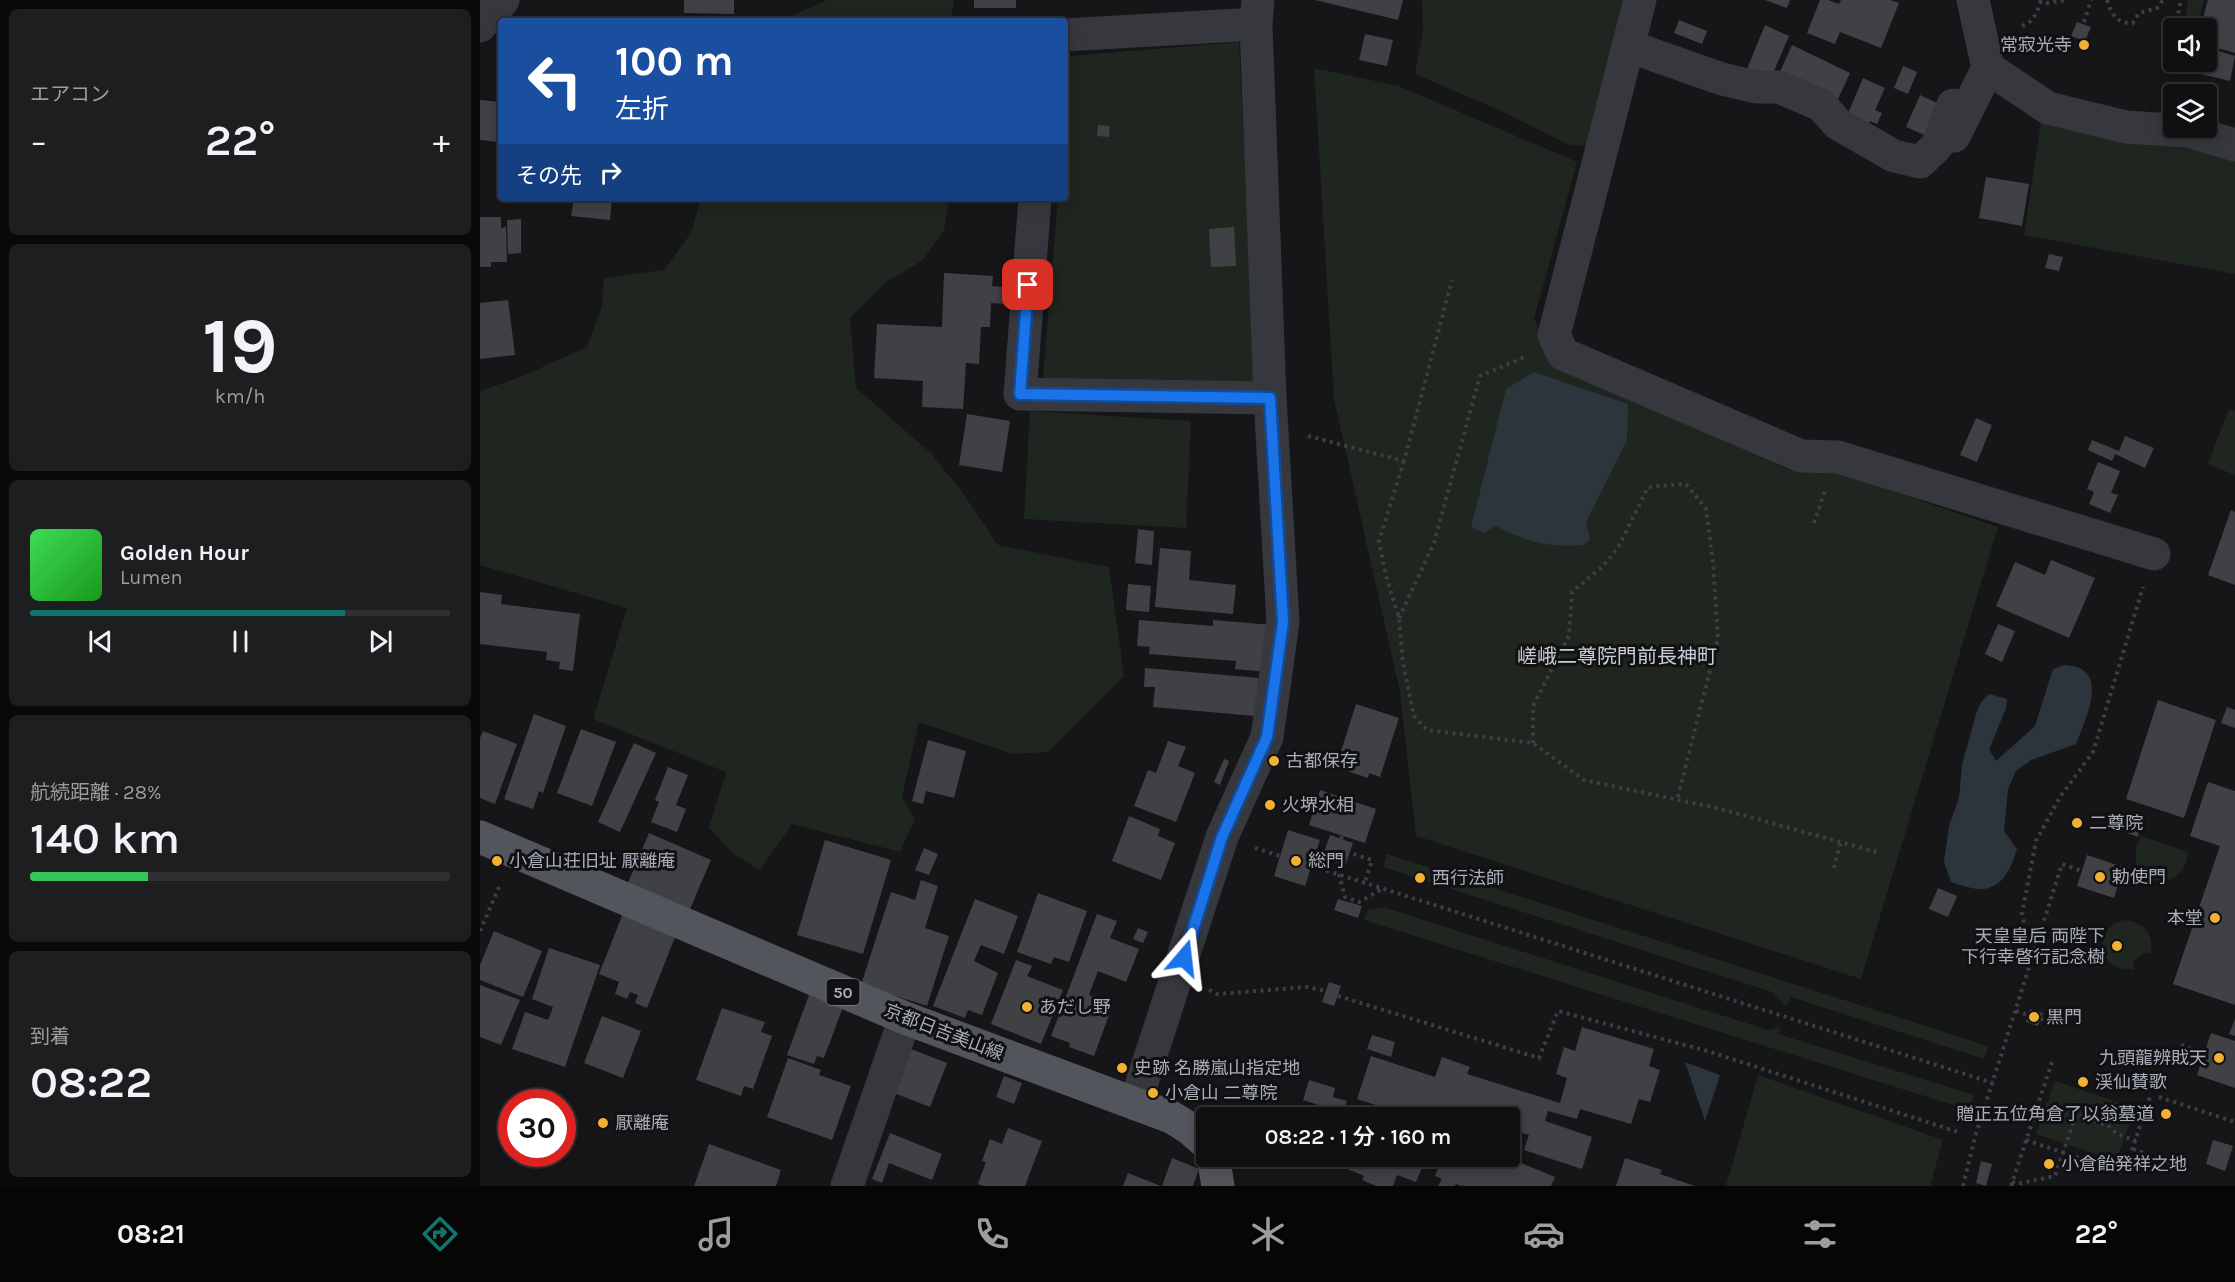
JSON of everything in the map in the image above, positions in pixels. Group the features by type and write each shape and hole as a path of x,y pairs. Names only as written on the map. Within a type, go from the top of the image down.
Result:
{"main road":[{"name":"京都日吉美山線","path":"480,837 906,1018 1171,1117 1196,1134"},
{"path":"1215,1167 1218,1186"}],"street":[{"path":"480,26 503,0"},
{"path":"1640,0 1554,335 1563,354 1801,456 1838,457 2154,554"},
{"path":"1936,172 1988,68 1973,0"},
{"path":"1068,35 1257,12 1271,412 1283,622 1267,737 1222,837 1135,1104"},
{"path":"1628,46 1722,79 1756,87 1779,87 1821,105 1838,124 1894,156 1920,162 1937,146 1953,105"},
{"path":"1988,68 2048,108 2126,127 2188,131 2235,145"},
{"path":"1035,201 1020,394 1271,412"},
{"path":"847,1186 906,1018"}],"path":[{"path":"2022,26 2030,23 2035,17 2039,0 2048,3 2065,0"},
{"path":"2084,22 2091,0"},
{"path":"2107,0 2116,19 2126,23 2133,22 2139,13 2157,8 2163,0"},
{"path":"2177,18 2181,0"},
{"path":"1452,280 1404,461 1379,541 1386,576 1399,618 1403,663 1414,716 1427,730 1533,743 1584,780 1721,809 1880,853"},
{"path":"1399,618 1434,543 1480,376 1558,343"},
{"path":"1271,412 1404,461"},
{"path":"1533,743 1533,706 1569,636 1572,592 1603,566 1618,548 1648,487 1686,484 1706,508 1713,563 1718,639 1677,800"},
{"path":"2032,959 2022,914 2036,841 2060,797 2093,752 2154,554"},
{"path":"1342,836 1338,849 1372,860 1365,882"},
{"path":"1834,868 1841,842"},
{"path":"480,931 515,851"},
{"path":"1964,1186 1975,1137 2062,864 2082,871"},
{"path":"1312,866 1993,1083"},
{"path":"1339,874 1345,897 1359,902 1384,888"},
{"path":"1177,978 1217,994 1308,987 1326,991"},
{"path":"1338,996 1539,1058 1558,1011 1707,1051 1958,1132"},
{"path":"2016,1011 2028,1015"},
{"path":"2181,1045 2200,1052"},
{"path":"2053,1059 2012,1184 2055,1176 2076,1115 2107,1125 2117,1134 2136,1141"},
{"path":"2025,1140 2124,1173 2151,1094"},
{"path":"2159,1097 2235,1122"},
{"path":"2133,1149 2179,1167"}],"shaded area":[{"path":"827,0 954,0 951,18 787,18"},
{"path":"1422,0 1644,0 1597,148 1567,144 1503,112 1415,74 1423,31"},
{"path":"2188,0 2204,0 2200,18 2185,18"},
{"path":"1239,42 1255,382 1043,379 1058,201 1068,201 1069,56"},
{"path":"1314,68 1399,86 1577,162 1534,319 1558,368 1790,470 1825,468 1998,527 1861,979 1416,836 1400,692 1334,399"},
{"path":"2041,122 2181,145 2235,160 2235,274 2024,235"},
{"path":"700,201 949,201 944,230 923,260 885,283 850,318 856,388 931,453 962,492 998,545 1109,567 1124,676 1048,752 1012,754 919,722 902,797 915,819 900,852 792,824 760,870 733,853 709,828 726,772 593,719 627,608 480,565 480,391 518,378 587,347 602,306 604,278 664,270 691,233"},
{"path":"1534,372 1628,404 1627,440 1586,522 1590,539 1584,545 1549,545 1528,540 1496,526 1484,533 1471,527 1506,389"},
{"path":"2229,409 2235,411 2235,475 2208,464"},
{"path":"1030,411 1191,421 1186,528 1024,519"},
{"path":"2064,665 2079,668 2088,674 2092,684 2089,708 2076,744 2031,760 2016,771 2008,789 2004,831 2017,849 2009,870 2000,882 1980,889 1951,882 1944,862 1949,826 1959,798 1962,765 1981,702 1989,694 2007,699 2006,708 1989,750 1996,761 2035,726 2053,669"},
{"path":"2141,836 2188,852 2180,873 2172,879 2163,881 2146,876 2139,869 2136,856"},
{"path":"1387,854 1988,1046 1984,1059 1791,997 1786,1007 1772,992 1383,867"},
{"path":"1383,907 1768,1030 1781,1027 1778,1034 1974,1095 1969,1110 1364,920 1368,910"},
{"path":"2123,920 2142,926 2151,940 2151,954 2145,952 2133,961 2134,970 2122,969 2114,965 2105,956 2103,950 2107,931 2112,925"},
{"path":"1685,1062 1720,1075 1705,1121"},
{"path":"1758,1075 1943,1140 1930,1186 1726,1186"},
{"path":"2055,1081 2135,1108 2116,1161 2036,1134"}],"building":[{"path":"684,0 734,0 734,14 684,13"},
{"path":"974,0 1016,0 1016,8 974,8"},
{"path":"1315,0 1403,0 1398,20"},
{"path":"1765,0 1790,0 1787,8"},
{"path":"1820,0 1839,4 1841,0 1890,0 1899,3 1881,48 1840,32 1835,44 1807,33"},
{"path":"2208,0 2235,0 2235,53 2217,48 2217,18 2203,18"},
{"path":"1679,20 1707,31 1702,44 1674,33"},
{"path":"2077,22 2091,27 2085,41 2071,36"},
{"path":"1765,25 1789,36 1771,78 1747,69"},
{"path":"1365,34 1393,40 1387,66 1359,60"},
{"path":"1792,45 1850,73 1833,110 1775,83"},
{"path":"2217,51 2235,56 2230,81 2201,74 2202,72 2217,72"},
{"path":"1903,66 1917,72 1908,94 1894,88"},
{"path":"1863,78 1885,88 1875,110 1882,113 1877,124 1870,121 1865,132 1844,123"},
{"path":"1920,95 1941,105 1927,136 1906,127"},
{"path":"480,100 498,102 498,142 480,140"},
{"path":"1098,125 1110,126 1109,137 1097,136"},
{"path":"1986,177 2029,184 2022,226 1979,218"},
{"path":"574,201 612,201 610,220 571,216"},
{"path":"480,217 501,217 501,228 506,227 507,262 491,262 491,267 480,267"},
{"path":"521,219 521,253 508,254 507,220"},
{"path":"1234,227 1236,266 1211,267 1209,229"},
{"path":"2049,254 2063,257 2059,271 2045,268"},
{"path":"944,273 993,276 992,286 1006,287 1005,304 991,303 990,327 981,327 979,364 966,363 963,409 922,407 923,381 874,378 877,324 942,327"},
{"path":"508,300 515,355 480,359 480,303"},
{"path":"967,414 1010,421 1002,472 959,465"},
{"path":"1976,418 1992,425 1977,462 1960,455"},
{"path":"2125,436 2154,448 2145,468 2115,454 2112,461 2088,450 2092,440 2119,451"},
{"path":"2098,462 2120,471 2111,493 2118,495 2110,513 2089,504 2094,492 2087,489"},
{"path":"2231,510 2235,512 2235,585 2208,575"},
{"path":"1138,529 1154,531 1152,565 1135,563"},
{"path":"1160,548 1191,551 1189,580 1236,585 1233,614 1155,607"},
{"path":"2051,560 2095,578 2069,638 1996,606 2015,562 2045,575"},
{"path":"1128,584 1151,586 1149,612 1126,610"},
{"path":"480,592 502,595 501,604 580,614 573,671 559,669 560,662 546,660 547,652 480,644"},
{"path":"1139,620 1213,626 1213,620 1272,625 1267,672 1235,669 1236,661 1149,654 1150,647 1137,646"},
{"path":"1998,624 2015,631 2002,662 1985,654"},
{"path":"1145,668 1259,678 1255,716 1153,707 1155,687 1144,687"},
{"path":"2158,700 2216,720 2184,818 2126,799"},
{"path":"1356,704 1399,718 1380,777 1369,773 1368,778 1336,767"},
{"path":"2227,707 2235,710 2235,728 2221,723"},
{"path":"534,714 566,726 543,793 539,791 533,809 504,799"},
{"path":"581,729 616,742 592,806 557,793"},
{"path":"483,731 517,744 495,804 480,798 480,738"},
{"path":"928,740 966,751 954,798 926,791 923,804 912,801"},
{"path":"1168,741 1186,747 1178,766 1195,773 1176,822 1134,806 1148,770 1156,773"},
{"path":"634,743 656,753 620,832 598,822"},
{"path":"1224,759 1229,761 1220,785 1214,782"},
{"path":"668,767 688,775 676,805 686,809 677,832 651,822 659,802 655,800"},
{"name":"本堂","path":"2208,782 2235,791 2235,1005 2173,984 2220,846 2190,836"},
{"path":"1320,790 1376,809 1365,843 1309,825"},
{"path":"1129,816 1160,829 1158,836 1175,843 1161,880 1112,861"},
{"path":"2128,820 2141,825 2138,837 2124,832"},
{"name":"総門","path":"1288,830 1320,840 1305,886 1274,876"},
{"path":"649,833 711,860 690,909 628,883"},
{"path":"1330,835 1353,843 1345,866 1322,858"},
{"path":"825,840 891,860 863,954 797,935"},
{"path":"924,848 938,854 929,875 915,870"},
{"name":"勅使門","path":"2087,855 2123,867 2114,898 2077,886"},
{"path":"921,880 938,886 925,928 949,936 927,1006 861,985 891,892 915,900"},
{"path":"1938,888 1957,896 1948,917 1929,909"},
{"path":"1038,893 1087,911 1069,962 1054,957 1051,964 1017,952"},
{"path":"975,899 1018,916 1004,954 981,945 974,961 998,973 982,1015 968,1010 965,1018 933,1006"},
{"path":"1338,899 1362,906 1358,918 1334,910"},
{"path":"624,911 677,932 647,1008 635,1003 638,995 630,992 627,999 615,994 619,982 599,974"},
{"path":"1097,914 1117,921 1110,938 1139,949 1126,982 1098,971 1089,995 1113,1004 1094,1056 1069,1047 1070,1043 1051,1036"},
{"path":"1138,928 1148,932 1143,943 1133,939"},
{"path":"494,931 542,951 523,997 480,980 480,965"},
{"path":"549,948 600,965 565,1067 512,1049 525,1012 548,1020 553,1007 532,999"},
{"name":"あだし野","path":"1016,960 1032,966 1027,976 1063,990 1041,1044 991,1024"},
{"path":"1329,982 1341,986 1334,1006 1322,1002"},
{"path":"480,985 520,1000 501,1045 480,1037"},
{"path":"809,995 843,1007 824,1058 817,1056 814,1064 787,1055"},
{"path":"722,1008 765,1022 761,1032 772,1036 753,1089 744,1086 741,1096 696,1080"},
{"name":"黒門","path":"2030,1009 2043,1013 2038,1026 2026,1022"},
{"path":"602,1016 641,1031 623,1078 584,1063"},
{"path":"2235,1019 2235,1036 2229,1034"},
{"path":"1582,1027 1654,1049 1649,1066 1660,1070 1650,1102 1639,1099 1631,1124 1580,1109 1577,1119 1548,1111 1545,1121 1592,1137 1582,1169 1524,1150 1529,1135 1520,1132 1520,1107 1382,1107 1357,1099 1371,1056 1435,1077 1442,1057 1470,1067 1467,1074 1560,1103 1567,1078 1556,1074 1564,1047 1575,1051"},
{"name":"九頭龍辨戝天","path":"2211,1033 2235,1041 2235,1088 2197,1075"},
{"path":"1372,1035 1395,1042 1391,1057 1367,1049"},
{"path":"911,1049 947,1063 930,1107 894,1093"},
{"path":"788,1058 821,1070 819,1075 851,1086 832,1140 767,1117"},
{"path":"1004,1076 1022,1083 1014,1104 996,1097"},
{"path":"1309,1080 1335,1088 1333,1097 1347,1101 1345,1107 1325,1107 1303,1100"},
{"path":"1008,1128 1042,1141 1025,1186 978,1184 986,1162 982,1161 990,1139 1002,1144"},
{"path":"890,1133 942,1154 932,1180 889,1163 882,1183 872,1179"},
{"path":"2213,1140 2233,1146 2225,1171 2206,1164"},
{"path":"709,1144 781,1170 776,1186 694,1186"},
{"path":"1172,1158 1199,1169 1193,1186 1162,1186"},
{"path":"1625,1158 1662,1170 1660,1174 1695,1186 1616,1186"},
{"path":"1981,1161 1992,1164 1986,1186 1976,1183"},
{"path":"1520,1163 1555,1177 1551,1186 1461,1186 1456,1184 1455,1186 1438,1186 1442,1179 1435,1176 1439,1167 1520,1167"},
{"path":"1343,1167 1422,1167 1416,1182 1397,1175 1393,1186 1376,1186 1362,1180 1364,1176"},
{"path":"1128,1173 1161,1186 1123,1186"}],"place":[{"name":"常寂光寺","path":"2084,45"},
{"name":"古都保存","path":"1274,761"},
{"name":"火堺水相","path":"1270,805"},
{"name":"二尊院","path":"2077,823"},
{"name":"小倉山荘旧址 厭離庵","path":"497,861"},
{"name":"総門","path":"1296,861"},
{"name":"勅使門","path":"2100,877"},
{"name":"西行法師","path":"1420,878"},
{"name":"本堂","path":"2215,918"},
{"name":"天皇皇后 両陛下 下行幸晵行記念樹","path":"2117,946"},
{"name":"あだし野","path":"1027,1007"},
{"name":"黒門","path":"2034,1017"},
{"name":"九頭龍辨戝天","path":"2219,1058"},
{"name":"史跡 名勝嵐山指定地","path":"1122,1068"},
{"name":"渓仙賛歌","path":"2083,1082"},
{"name":"小倉山 二尊院","path":"1153,1093"},
{"name":"贈正五位角倉了以翁墓道","path":"2166,1114"},
{"name":"厭離庵","path":"603,1123"},
{"name":"小倉飴発祥之地","path":"2049,1164"}],"district":[{"name":"嵯峨二尊院門前長神町","path":"1617,656"}],"route":[{"path":"1028,285 1020,394 1270,398 1283,622 1267,737 1222,837 1184,958"}]}
